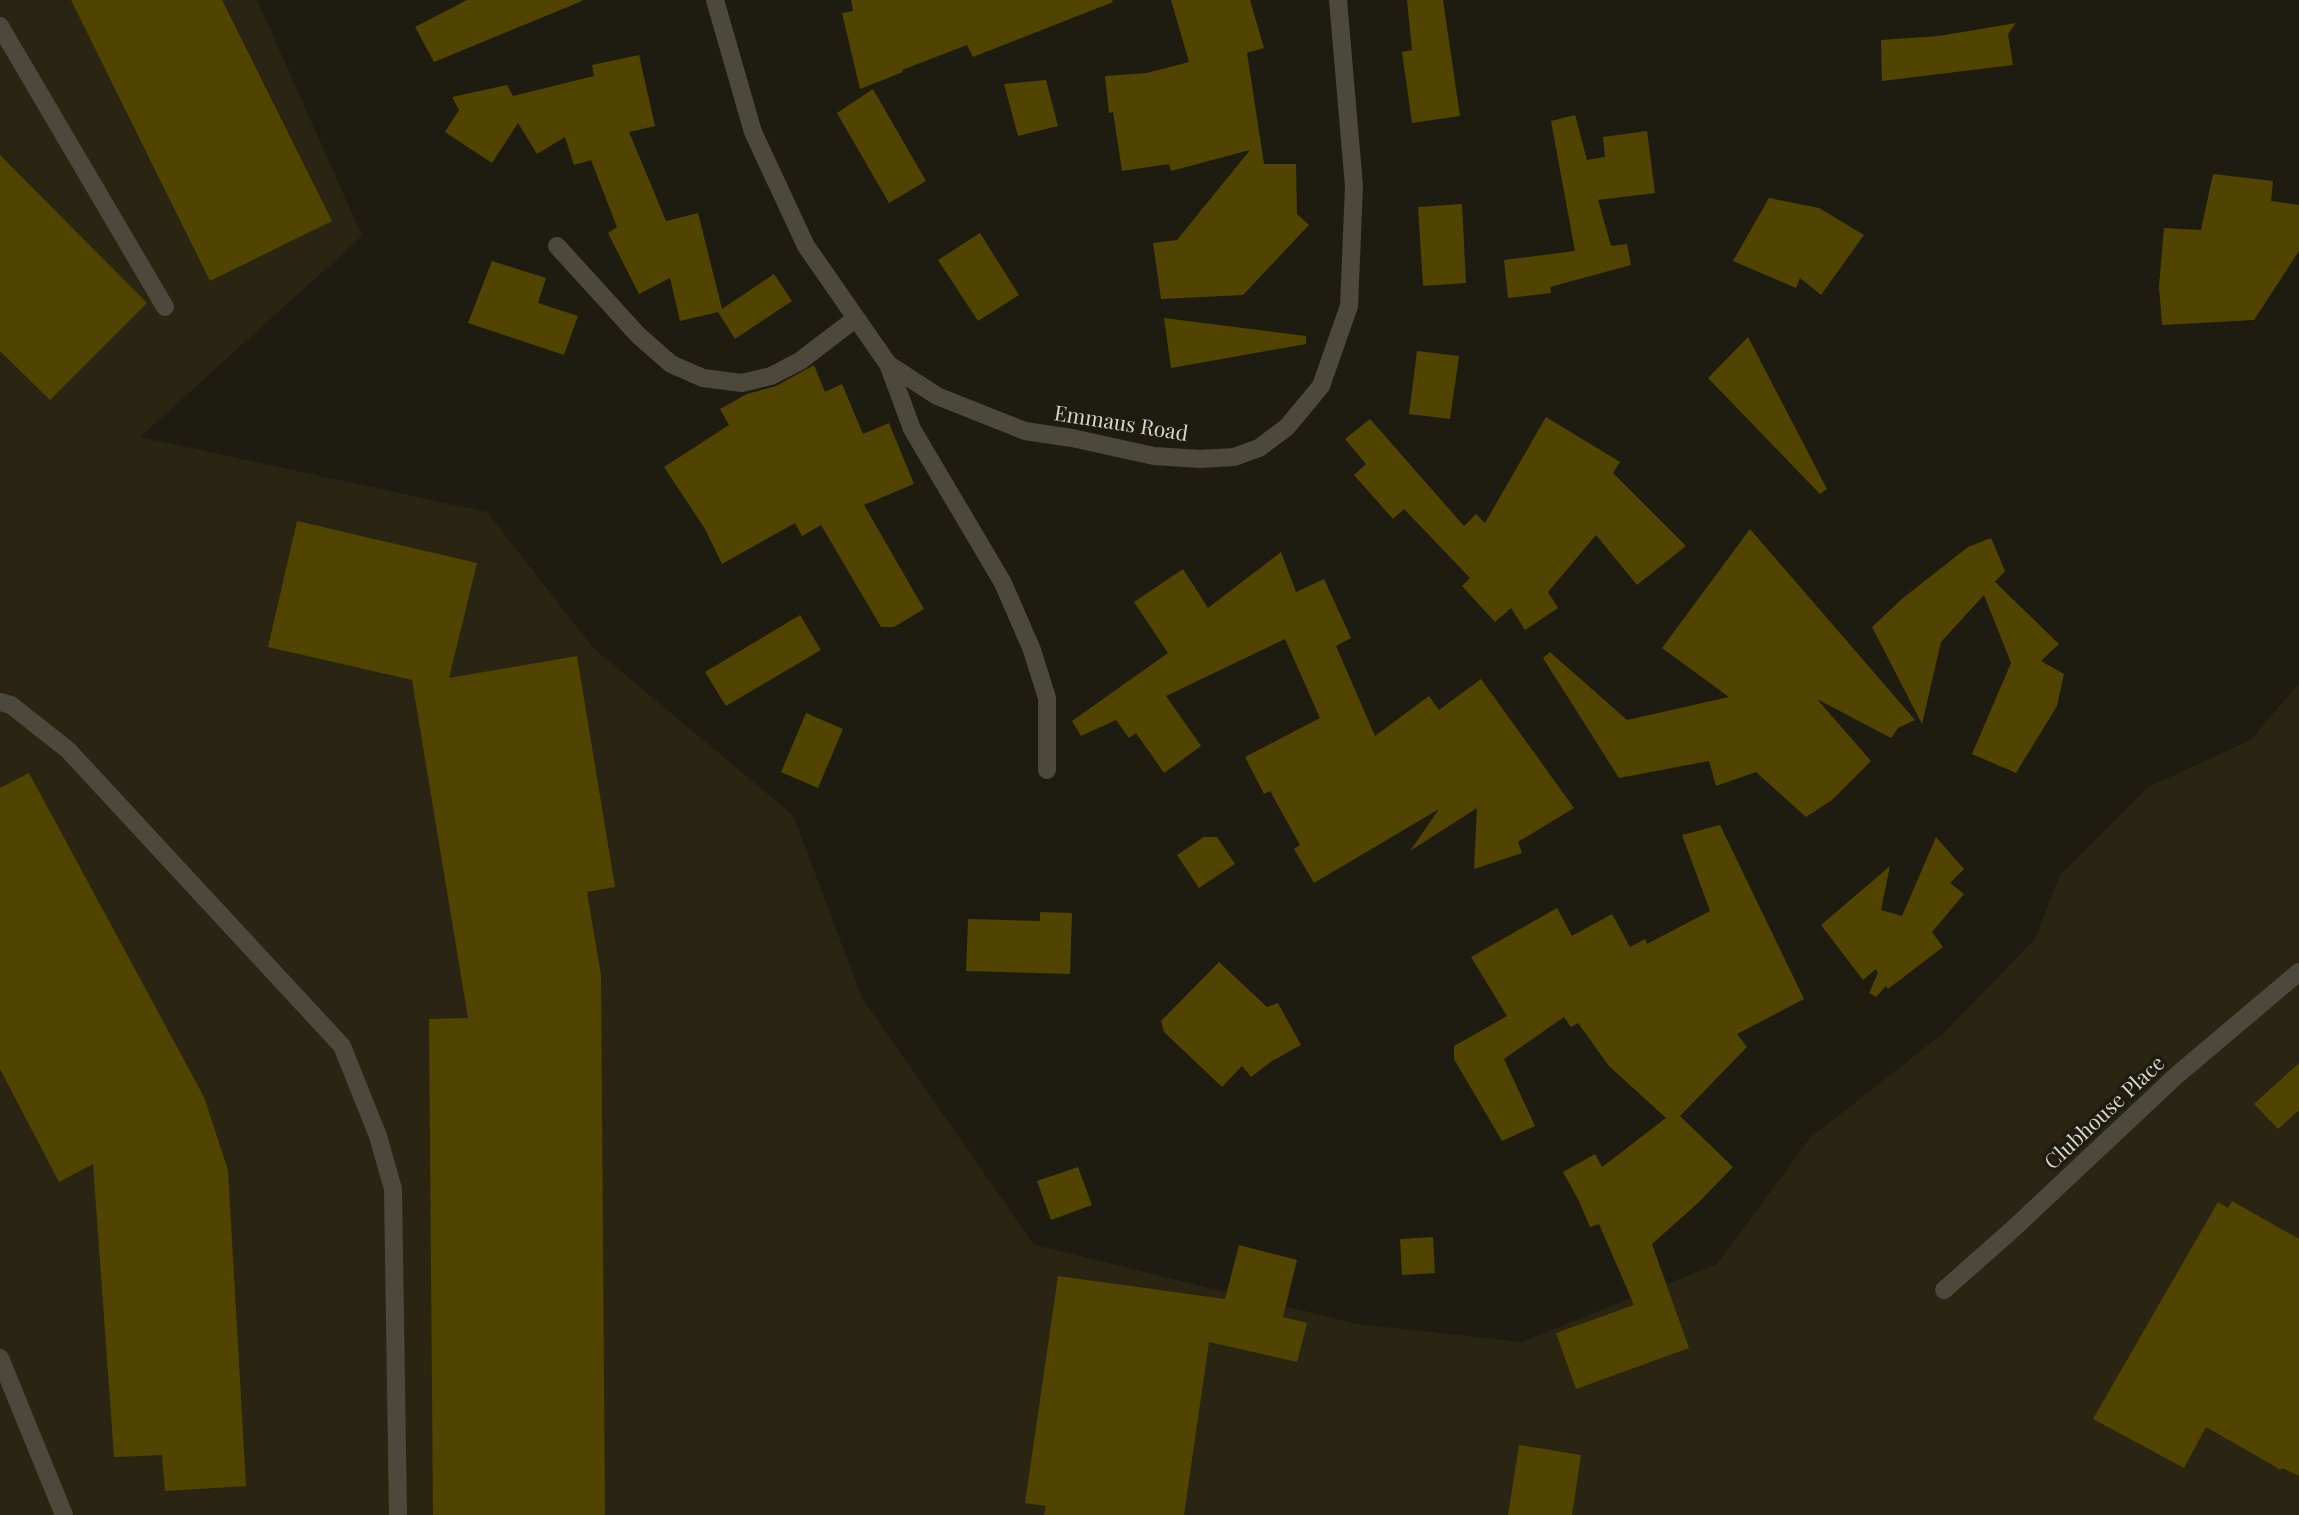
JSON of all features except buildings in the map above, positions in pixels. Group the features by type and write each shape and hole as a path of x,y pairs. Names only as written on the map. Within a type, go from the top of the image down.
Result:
{"street":[{"name":"Emmaus Road","path":"715,0 753,132 806,246 888,364 912,429 1003,583 1032,650 1047,698 1047,770"},
{"name":"Emmaus Road","path":"888,364 937,396 1025,431 1154,456 1200,459 1234,457 1259,448 1287,427 1321,386 1349,306 1354,186 1338,0"},
{"path":"0,26 165,307"},
{"path":"557,246 638,335 671,363 703,378 742,383 771,376 800,361 855,319"},
{"path":"0,702 11,705 68,750 342,1046 378,1136 393,1189 398,1515"},
{"name":"Clubhouse Place","path":"1944,1290 2177,1075 2299,972"},
{"path":"0,1358 64,1515"}],"shaded area":[{"path":"0,0 257,0 362,236 140,437 487,512 593,648 793,815 862,998 1034,1245 1357,1324 1521,1342 1717,1264 1810,1138 1944,1033 2035,939 2060,875 2148,787 2251,740 2299,683 2299,1515 0,1515"}]}
